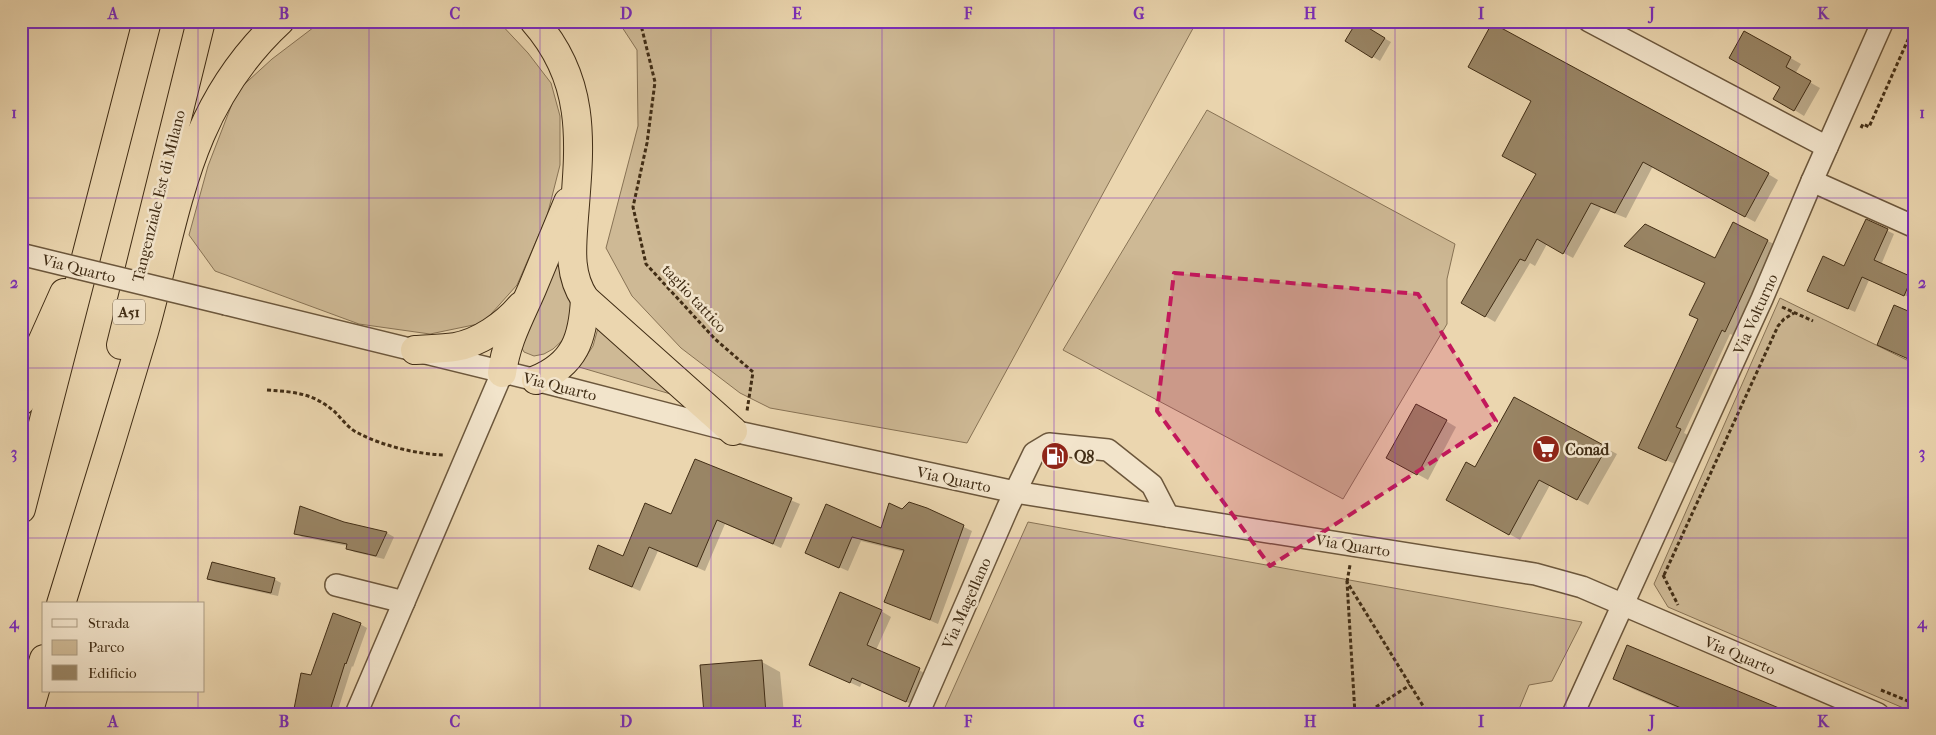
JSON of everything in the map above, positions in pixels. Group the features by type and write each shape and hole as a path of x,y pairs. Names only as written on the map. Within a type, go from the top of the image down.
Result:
{"highway":[{"path":"21,509 147,21"},
{"name":"Tangenziale Est di Milano","path":"57,602 201,21"},
{"path":"62,602 126,391 194,148 211,110 233,74 253,48 280,21"},
{"path":"534,21 559,56 573,90 580,140 572,264 576,283 585,299 740,433"},
{"path":"502,373 509,341 578,180"},
{"path":"21,401 42,341 94,226"},
{"path":"536,380 555,371 572,354 581,332 585,299"},
{"path":"415,350 455,347 469,342 504,322 527,300"},
{"path":"28,714 42,665"}],"street":[{"path":"1589,21 1827,147"},
{"name":"Via Volturno","path":"1573,714 1762,298 1884,21"},
{"path":"1812,181 1915,228"},
{"name":"Via Quarto","path":"23,255 536,380 740,433 1015,492 1535,574 1582,587 1878,714"},
{"path":"356,714 502,373"},
{"name":"Via Magellano","path":"918,714 1015,492 1034,453 1049,444 1108,450 1152,485 1168,516"},
{"path":"336,585 404,602"}],"path":[{"name":"taglio tattico","path":"640,21 655,82 647,143 633,207 646,264 715,339 752,372 746,417 740,433"},
{"path":"1859,132 1863,124 1869,127 1915,24"},
{"path":"1786,298 1782,307 1813,321"},
{"path":"1664,575 1778,326 1784,319 1794,313"},
{"path":"267,390 293,392 316,398 356,432 376,441 418,454 466,456"},
{"path":"1640,564 1664,575 1679,607 1670,626"},
{"path":"1355,714 1347,582 1428,714"},
{"path":"1365,714 1410,686"}],"highlighted area":[{"path":"1174,273 1418,294 1496,421 1270,566 1157,411"}],"green space":[{"path":"322,21 498,21 528,53 551,83 560,116 560,165 547,216 517,285 483,323 430,334 359,324 215,271 189,235 208,166 237,91 272,59"},
{"path":"618,21 1197,21 967,443 770,408 740,393 681,348 632,296 606,248 638,126 637,50"},
{"path":"1207,110 1455,244 1447,279 1447,324 1343,499 1063,350"},
{"path":"564,262 576,307 565,338 553,349 544,354 534,356 524,352 519,343 552,275 558,265"},
{"path":"1780,298 1915,364 1915,713 1668,607 1654,584"},
{"path":"598,328 674,395 579,367 593,346"},
{"path":"1028,522 1582,622 1552,681 1529,685 1517,714 942,714"}],"building":[{"path":"1357,21 1385,38 1372,58 1345,41"},
{"path":"1492,23 1769,173 1745,217 1643,162 1615,213 1591,203 1563,254 1537,239 1525,261 1520,259 1485,317 1461,303 1536,174 1502,156 1531,101 1468,67"},
{"path":"1744,31 1791,57 1786,67 1811,81 1794,111 1773,99 1780,87 1729,58"},
{"path":"1866,219 1888,229 1874,260 1912,277 1904,296 1862,277 1848,309 1807,291 1823,256 1844,266"},
{"path":"1733,222 1768,240 1725,332 1722,330 1676,427 1681,429 1666,461 1638,448 1698,319 1689,315 1705,283 1624,246 1645,224 1715,258"},
{"path":"1894,305 1915,314 1915,362 1877,345"},
{"name":"Conad","path":"1514,397 1607,447 1577,500 1539,480 1509,535 1446,500 1466,462 1475,467"},
{"path":"1416,404 1447,420 1417,475 1386,458"},
{"path":"695,459 792,498 773,544 717,520 697,567 649,547 632,587 589,569 598,545 623,556 645,503 671,514"},
{"path":"909,502 964,525 930,620 884,602 904,550 852,537 839,568 805,553 826,504 881,528 889,503 902,509"},
{"path":"300,506 344,522 387,532 376,556 346,549 347,544 294,534"},
{"path":"212,562 275,578 271,593 207,579"},
{"path":"840,592 882,610 867,645 920,668 906,702 852,678 850,683 809,665"},
{"path":"333,613 361,623 345,663 329,714 293,714 301,673 311,675"},
{"path":"1627,645 1791,714 1695,714 1613,679"},
{"path":"762,660 766,714 704,714 700,665"}],"place":[{"name":"Conad","path":"1546,449"},
{"name":"Q8","path":"1055,456"}]}
